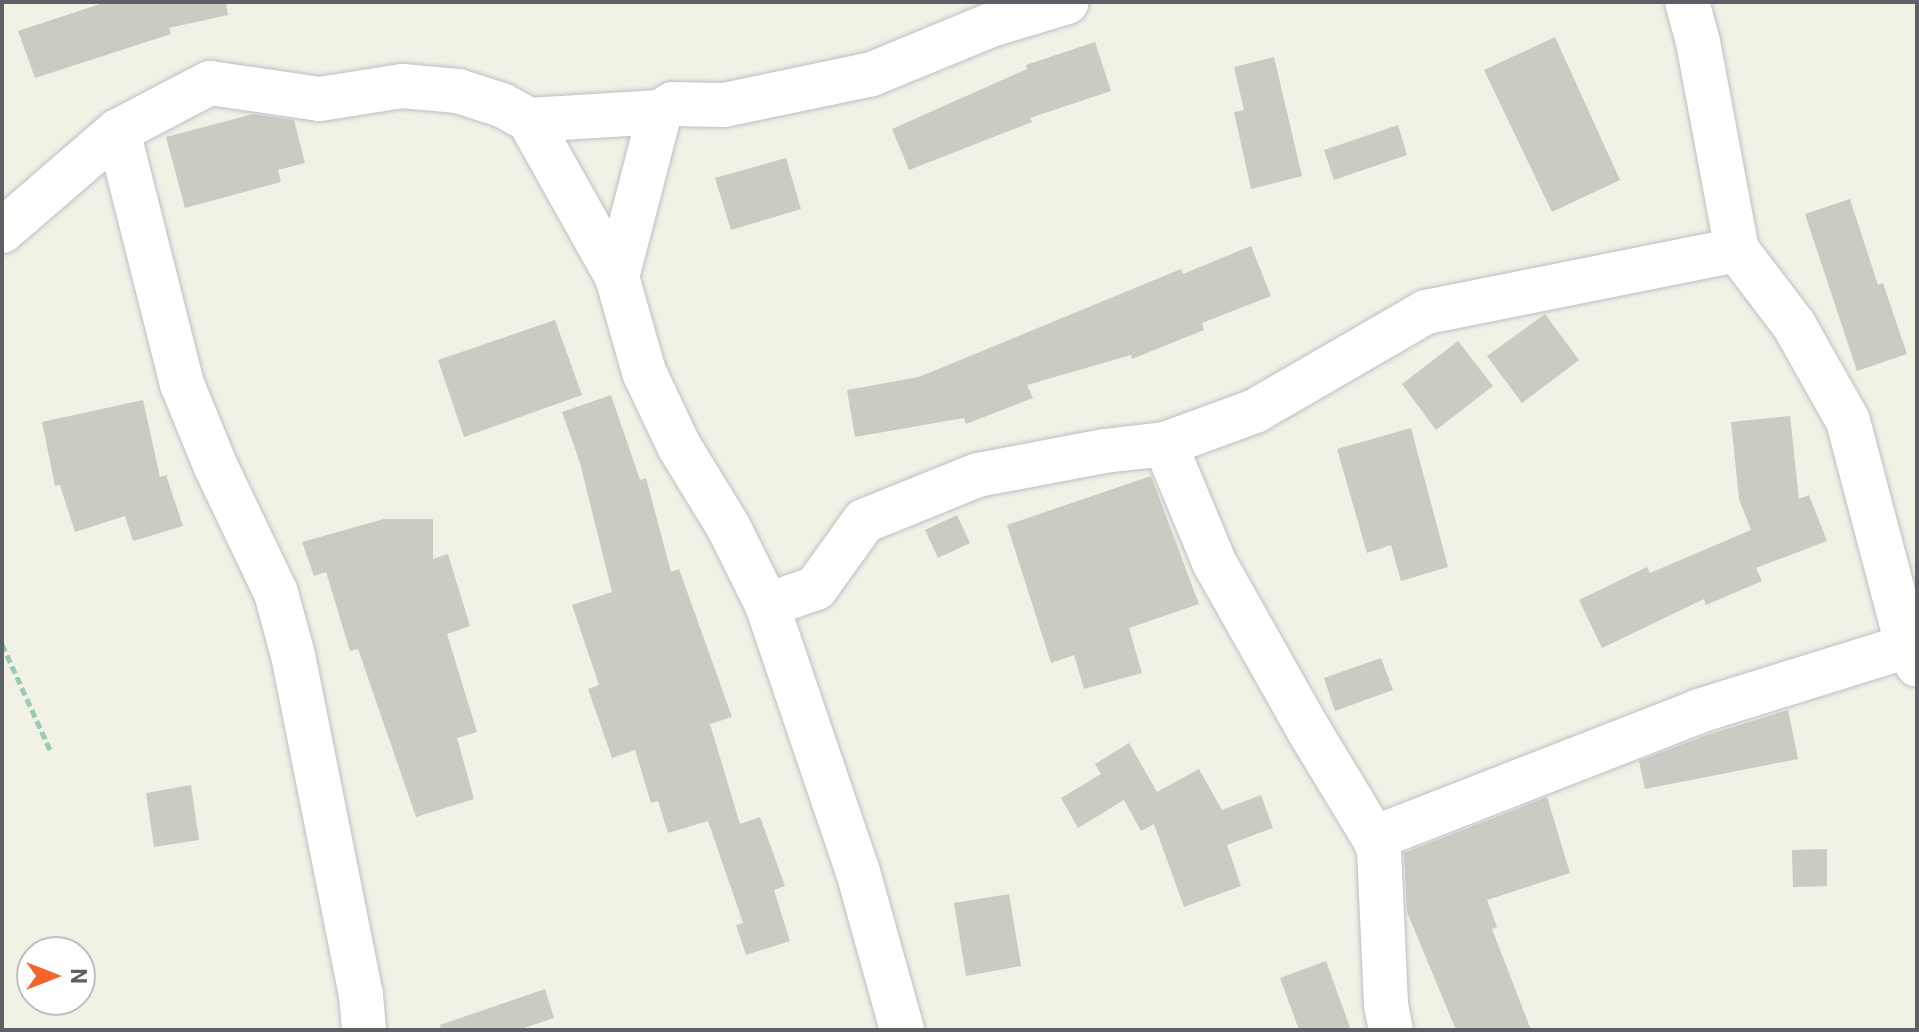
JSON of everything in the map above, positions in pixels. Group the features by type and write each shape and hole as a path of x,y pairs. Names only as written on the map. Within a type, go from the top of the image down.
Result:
{"street":[{"path":"529,120 660,112 673,104 724,105 872,74 991,25 1067,2"},
{"path":"1374,838 1699,711 1914,651 1848,421 1794,325 1737,250 1698,42 1687,2"},
{"path":"2,231 118,131 210,83 320,99 402,86 458,91 502,105 529,120 617,277 644,372 679,446 729,528 767,605 858,872 902,1030"},
{"path":"617,277 660,112"},
{"path":"118,131 182,384 276,593 293,655 361,995 364,1030"},
{"path":"767,605 816,588 864,521 978,475 1104,451 1165,444 1255,411 1426,312 1737,250"},
{"path":"1165,444 1222,575 1379,850 1386,1005 1391,1030"}],"path":[{"path":"2,644 51,752"}],"building":[{"path":"106,2 226,2 228,15 169,28 171,34 35,78 18,31"},
{"path":"1555,37 1620,180 1552,212 1484,70"},
{"path":"1095,42 1111,91 1030,118 1032,122 909,170 892,129 1027,69 1026,65"},
{"path":"1274,57 1302,176 1251,189 1234,112 1244,110 1234,67"},
{"path":"253,114 294,120 305,163 278,170 281,182 185,208 166,137"},
{"path":"1398,125 1407,155 1334,180 1324,150"},
{"path":"786,158 801,209 731,230 715,178"},
{"path":"1850,199 1878,285 1883,283 1907,354 1857,371 1805,214"},
{"path":"1251,246 1271,296 1202,323 1204,330 1132,359 1131,355 1027,385 1033,398 966,424 964,418 855,437 847,390 919,377 1181,269 1183,274"},
{"path":"1545,314 1579,360 1522,403 1487,356"},
{"path":"555,320 582,395 464,437 438,360"},
{"path":"1458,341 1493,386 1436,430 1402,384"},
{"path":"611,395 640,480 646,478 671,572 679,569 732,717 710,724 740,824 760,817 785,886 774,890 790,941 746,955 736,925 743,923 708,821 668,833 658,801 651,803 635,750 612,758 588,689 599,685 572,605 612,592 580,463 562,412"},
{"path":"143,400 160,477 166,475 183,526 133,541 125,516 75,532 60,485 55,486 42,422"},
{"path":"1790,416 1799,499 1809,495 1827,541 1756,568 1762,581 1706,605 1704,599 1602,648 1579,600 1647,567 1650,573 1751,530 1739,499 1731,422"},
{"path":"1411,428 1448,567 1401,581 1391,545 1367,553 1337,449"},
{"path":"1151,476 1199,604 1129,628 1142,673 1084,689 1074,655 1051,663 1007,525"},
{"path":"957,515 970,543 938,558 925,530"},
{"path":"384,519 433,519 433,559 448,554 470,626 447,634 477,732 457,738 474,799 416,817 358,649 350,651 326,572 314,576 302,542"},
{"path":"1381,658 1393,690 1335,711 1324,678"},
{"path":"1788,710 1798,759 1645,789 1639,761 1707,735"},
{"path":"1129,743 1157,792 1199,769 1222,810 1261,795 1273,828 1227,845 1241,886 1184,907 1154,824 1141,831 1124,800 1078,828 1061,798 1101,774 1095,764"},
{"path":"191,785 199,840 154,847 146,793"},
{"path":"1547,797 1570,873 1487,900 1497,927 1492,929 1531,1030 1456,1030 1407,912 1404,853"},
{"path":"1827,849 1827,886 1793,887 1792,850"},
{"path":"1009,894 1021,966 966,976 954,903"},
{"path":"1326,961 1351,1030 1299,1030 1280,978"},
{"path":"545,989 554,1018 518,1030 441,1030 440,1025"}]}
